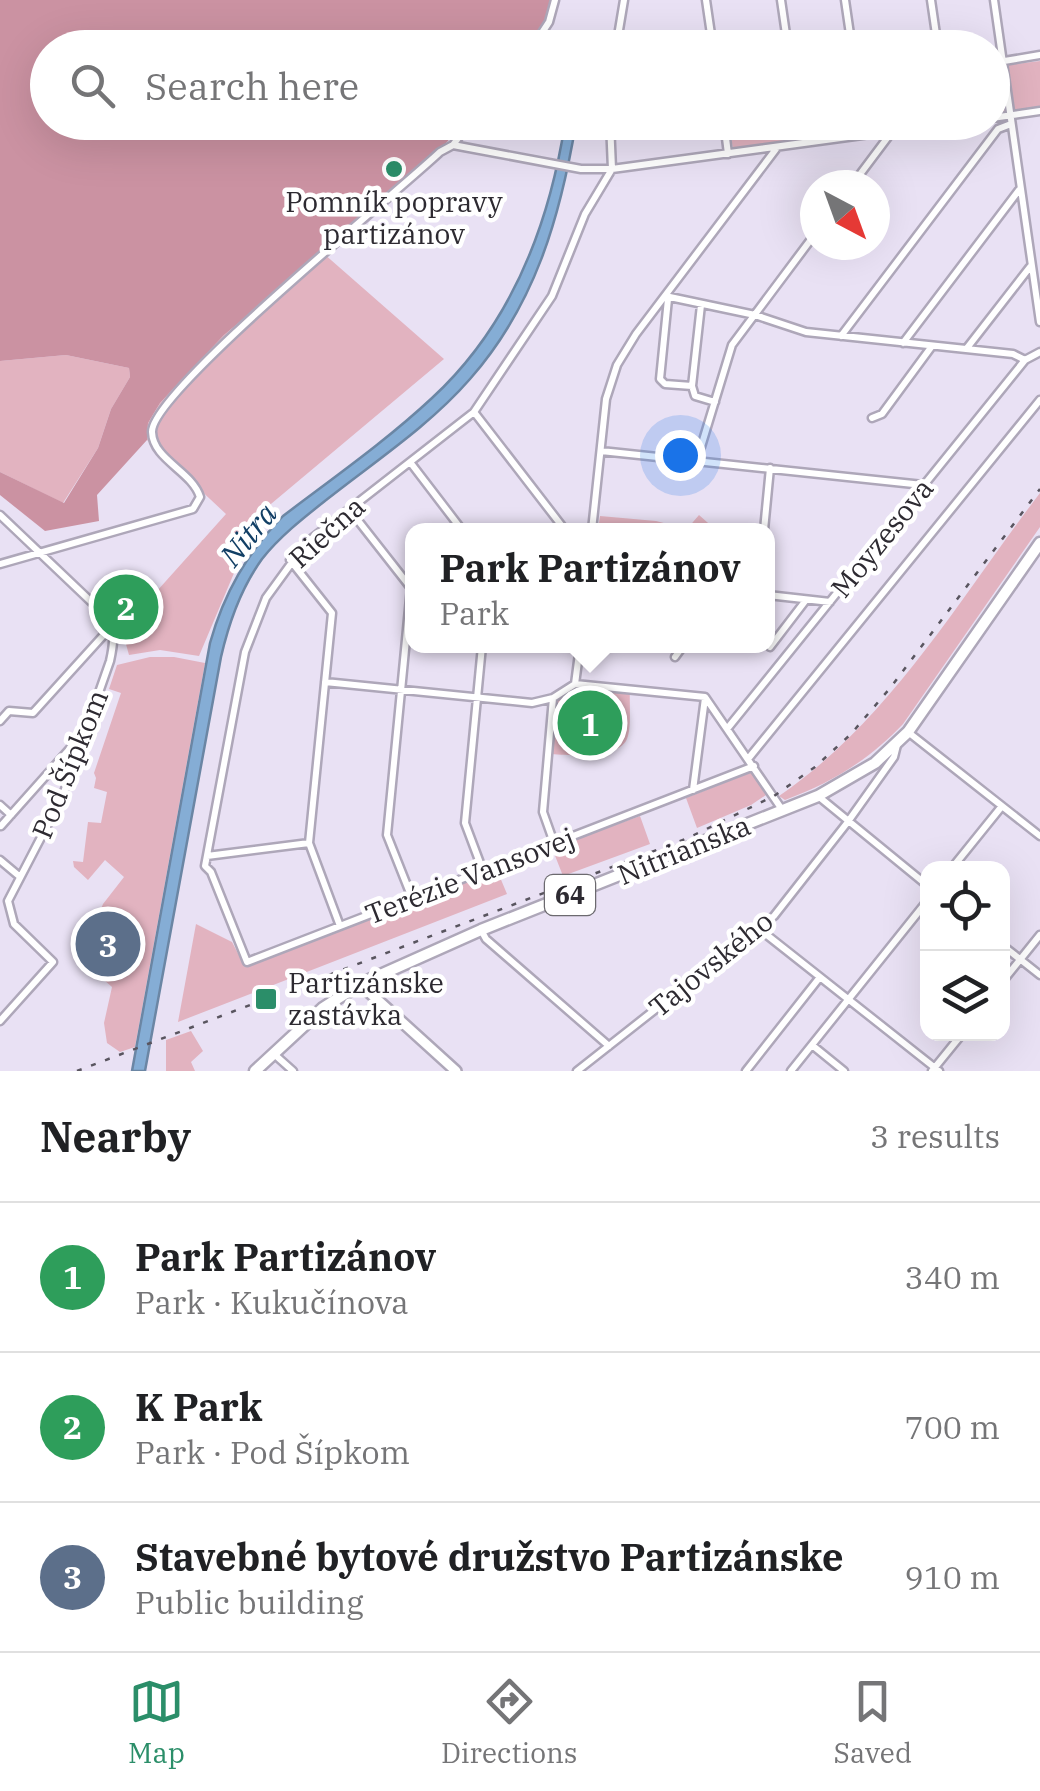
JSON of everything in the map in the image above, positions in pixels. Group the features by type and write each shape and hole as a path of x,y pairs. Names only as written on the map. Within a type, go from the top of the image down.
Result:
{"main road":[{"name":"Nitrianska","path":"255,1071 323,1008 360,984 481,930 844,784 898,744 908,732 1040,542"}],"street":[{"path":"544,30 555,0"},
{"path":"619,30 624,0"},
{"path":"706,0 710,30"},
{"path":"781,0 785,30"},
{"path":"845,0 849,30"},
{"path":"931,0 935,30"},
{"path":"994,0 998,30"},
{"path":"1010,60 1040,56"},
{"path":"1040,111 1010,120 1040,322"},
{"path":"0,564 193,509 200,497 196,484 158,450 152,435 154,420 208,357 253,315 457,140"},
{"path":"611,140 612,169"},
{"path":"726,140 728,154"},
{"path":"454,145 582,169 612,169 834,140"},
{"path":"863,170 886,140"},
{"path":"840,337 989,140"},
{"path":"593,523 606,399 617,365 776,148"},
{"name":"Riečna","path":"207,856 249,638 266,598 306,542 474,412 552,296 585,214 612,169"},
{"path":"903,343 1020,190"},
{"path":"697,460 732,345 800,254"},
{"path":"966,349 1030,267"},
{"path":"667,298 754,315 806,332 1014,354 1026,360"},
{"path":"667,298 660,379 666,384 692,386"},
{"path":"701,305 692,386 695,396 715,402"},
{"path":"872,418 882,414 932,346"},
{"name":"Moyzesova","path":"728,729 1026,360 1040,352"},
{"path":"748,758 1040,400"},
{"path":"474,412 561,523"},
{"path":"601,450 924,485"},
{"path":"410,462 457,523"},
{"path":"765,523 770,468"},
{"path":"349,509 405,580"},
{"path":"0,516 112,626 33,713 8,711 0,721"},
{"path":"29,555 31,544"},
{"path":"290,560 332,613 309,844 340,926"},
{"path":"775,596 830,602"},
{"path":"775,641 807,599"},
{"name":"Pod Šípkom","path":"0,1022 52,962 18,930 9,914 9,895 54,815 88,730 110,661 112,626"},
{"path":"405,649 387,835 412,898"},
{"path":"481,653 465,823 484,870"},
{"path":"575,684 579,653"},
{"path":"674,656 677,653"},
{"path":"325,682 532,703 553,698 575,684 705,697 782,811"},
{"path":"693,790 705,697"},
{"path":"553,698 543,812 554,843"},
{"path":"1,826 88,730"},
{"path":"908,732 1040,836"},
{"name":"Tajovského","path":"578,1071 774,916 848,822 894,757 898,744"},
{"name":"Terézie Vansovej","path":"207,856 206,866 247,962 754,766"},
{"path":"818,796 920,880"},
{"path":"0,806 11,815"},
{"path":"958,861 1002,806"},
{"path":"207,856 309,844"},
{"path":"0,860 18,876"},
{"path":"791,1071 920,910"},
{"path":"758,928 935,1070 957,1041"},
{"path":"481,930 486,939 609,1046"},
{"path":"1010,972 1040,935"},
{"path":"1010,951 1040,975"},
{"path":"746,1071 820,977"},
{"path":"360,984 456,1071"},
{"path":"812,1045 844,1071"},
{"path":"274,1054 294,1071"}],"shaded area":[{"path":"0,0 553,0 542,30 30,30 30,140 449,140 224,335 160,403 148,423 147,440 97,495 99,521 45,531 0,495 0,472 64,503 98,448 111,409 130,377 129,368 66,355 0,361"},
{"path":"1040,61 1040,109 1010,113 1010,65"},
{"path":"732,140 809,140 733,150"},
{"path":"323,253 444,359 259,514 199,656 160,650 129,655 122,630 226,514 147,440 148,423 160,403 224,335"},
{"path":"66,355 129,368 130,377 111,409 98,448 63,503 0,472 0,361"},
{"path":"1040,493 1040,527 903,724 877,749 834,778 785,800 779,796 819,766 889,695"},
{"path":"699,515 708,523 692,523"},
{"path":"600,516 664,523 599,523"},
{"path":"150,657 205,663 135,1047 120,1052 107,1043 104,1023 112,987 104,980 123,947 96,921 103,904 124,877 105,860 88,880 73,861 83,862 88,822 101,823 107,792 94,788 94,773 121,693 109,689 117,665"},
{"path":"575,684 630,690 629,728 622,746 591,755 549,754 553,698"},
{"path":"752,772 766,795 697,828 686,798"},
{"path":"640,816 650,844 563,876 552,848"},
{"path":"497,870 507,894 178,1022 196,924 232,942 245,967"},
{"path":"191,1031 203,1051 191,1062 195,1071 166,1071 166,1040"}],"water":[{"path":"562,140 573,140 562,193 541,259 528,291 493,351 438,412 277,542 242,594 221,657 145,1071 132,1071 210,643 222,607 258,544 283,516 414,414 459,370 483,339 522,272"}],"railway":[{"path":"77,1071 688,838 774,796 815,767 851,734 1040,489"}],"place":[{"name":"Pomník popravy partizánov","path":"394,169"},
{"name":"K Park","path":"126,607"},
{"name":"Park Partizánov","path":"590,723"},
{"name":"Stavebné bytové družstvo Partizánske","path":"108,944"},
{"name":"Partizánske zastávka","path":"266,999"}],"water label":[{"name":"Nitra","path":"249,535"}]}
